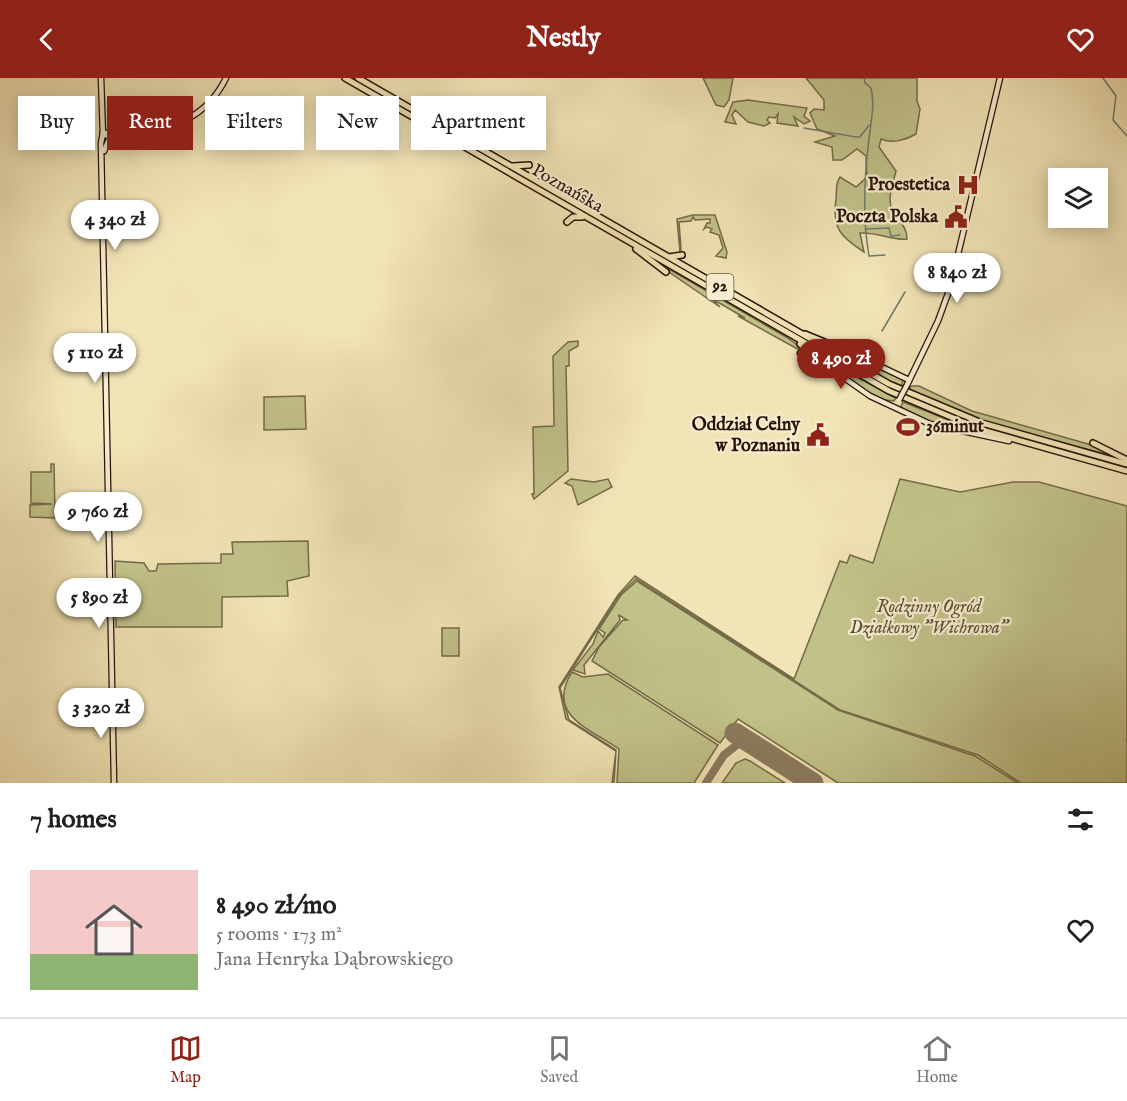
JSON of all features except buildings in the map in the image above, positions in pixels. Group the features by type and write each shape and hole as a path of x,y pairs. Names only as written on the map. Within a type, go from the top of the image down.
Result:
{"main road":[{"name":"Poznańska","path":"345,78 666,256"},
{"name":"Poznańska","path":"358,78 508,165 591,220 784,332"},
{"path":"508,165 529,165"},
{"path":"590,212 586,206 585,194 576,200 563,200 567,222 576,216 591,220"},
{"path":"631,243 644,257 666,272"},
{"path":"666,256 682,255"},
{"name":"92","path":"666,256 879,379 940,408 999,429 1127,462"},
{"path":"714,278 718,286"},
{"path":"795,331 854,354"},
{"path":"784,332 833,370"},
{"name":"92","path":"784,332 914,404 977,428 1127,471"},
{"path":"1009,441 1035,446"},
{"path":"1093,443 1127,462"}],"street":[{"path":"102,78 103,171"},
{"path":"193,117 214,98 226,78"},
{"path":"895,408 936,326 950,288 1000,78"},
{"path":"103,121 107,128"},
{"path":"103,133 107,132"},
{"path":"103,133 107,135"},
{"path":"103,133 101,140 114,783"},
{"path":"104,151 107,144"},
{"path":"800,353 833,370 856,387 895,408 947,430 1009,441"},
{"path":"854,354 908,382"}],"green space":[{"path":"349,78 385,96 380,96"},
{"path":"703,78 733,78 729,100 724,107 716,105"},
{"path":"806,78 917,78 917,101 920,109 916,134 899,141 881,139 879,147 896,171 890,201 894,214 906,230 907,239 860,233 864,252 849,242 840,231 835,218 837,182 840,177 856,187 867,177 866,156 857,149 842,160 833,160 832,147 815,142 835,136 817,129 810,113 814,109 824,110 824,100"},
{"path":"748,100 807,108 804,116 810,121 804,124 794,117 798,126 777,123 778,114 775,118 769,117 767,120 770,123 764,126 748,122 735,110 732,115 736,124 725,122 733,102"},
{"path":"399,104 411,111 411,114 399,107"},
{"path":"474,150 477,150 651,252"},
{"path":"693,215 715,215 727,252 726,258 716,256 723,248 719,235 710,232 712,229 707,227 704,229 707,223 710,223 710,219 695,220 693,217 691,221 679,222 680,252 677,219"},
{"path":"641,253 786,337 823,363 713,300 720,307"},
{"path":"662,256 844,363 805,341"},
{"path":"811,338 898,376 903,381 901,388"},
{"path":"578,341 578,346 569,351 569,366 566,366 568,471 534,499 532,494 534,494 533,427 554,426 553,356 568,342"},
{"path":"818,356 896,398 894,401 884,400 864,391"},
{"path":"844,363 915,399 974,423 1017,437 1127,466 1127,469 987,430 894,392"},
{"path":"911,386 919,386 972,411 1088,444 1113,456 992,425 908,391"},
{"path":"305,396 306,429 264,430 264,397"},
{"path":"903,402 982,433 943,428 904,411 901,406"},
{"path":"51,464 54,464 55,518 30,517 30,505 52,504 31,503 31,472 51,472"},
{"path":"571,479 594,482 608,479 612,487 578,505 572,486 565,483"},
{"name":"Rodzinny Ogród Działkowy \"Wichrowa\"","path":"900,479 960,492 1013,482 1039,482 1127,506 1127,783 1021,783 978,755 840,710 636,579 618,597 560,688 569,720 616,751 566,719 559,687 618,595 635,576 794,679 840,561 847,563 850,555 873,563"},
{"path":"308,541 309,576 287,581 288,596 222,597 222,627 116,627 115,561 144,563 149,571 156,571 158,564 221,563 221,554 233,554 232,542"},
{"path":"637,581 838,710 975,756 1018,783 838,783 738,719 720,743 592,661 599,647 623,620 627,620 619,615 620,620 584,665 585,674 573,670 593,644 598,631 603,637 605,633 599,629 621,595"},
{"path":"442,628 459,628 459,656 442,656"},
{"path":"572,672 583,677 608,674 718,745 694,783 617,783 619,749 584,727 567,710 564,699 565,687"},
{"path":"616,752 614,783 612,783"},
{"path":"745,759 785,783 722,783 736,763"}],"waterway":[{"path":"864,78 865,83 871,88 873,101 865,183 867,241 869,256 885,255"},
{"path":"1103,78 1116,96 1113,120 1127,136"},
{"path":"804,128 860,137 869,125"},
{"path":"865,229 889,228 891,236 900,235"},
{"path":"882,331 905,292"}],"taxiway":[{"path":"706,783 724,755 738,744 757,747"}],"runway":[{"path":"735,733 813,783"}],"place":[{"name":"Proestetica","path":"968,185"},
{"name":"Poczta Polska","path":"956,217"},
{"name":"36minut","path":"908,427"},
{"name":"Oddział Celny w Poznaniu","path":"818,435"}]}
